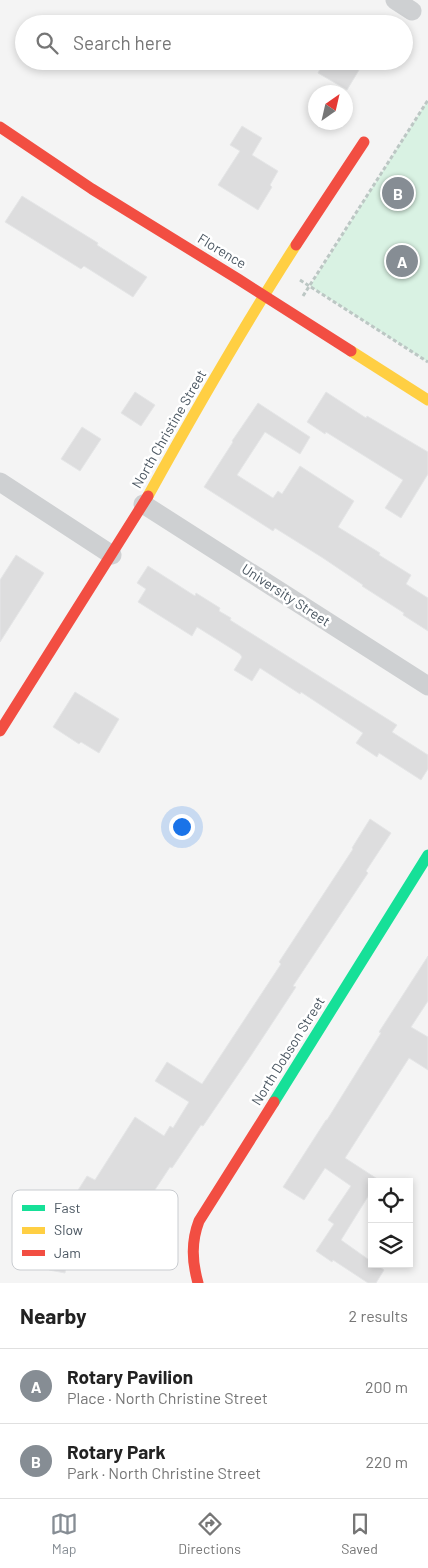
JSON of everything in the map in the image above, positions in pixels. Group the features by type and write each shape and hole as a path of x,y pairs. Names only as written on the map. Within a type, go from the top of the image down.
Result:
{"street":[{"path":"395,0 412,11"},
{"name":"Florence","path":"0,127 92,189 264,295 428,400"},
{"name":"North Christine Street","path":"0,731 143,504 264,295 364,142"},
{"path":"0,482 112,554"},
{"name":"University Street","path":"143,504 428,686"},
{"name":"North Dobson Street","path":"198,1283 193,1269 192,1250 194,1232 199,1222 428,855"}],"path":[{"path":"301,299 428,100"},
{"path":"282,268 428,362"}],"green space":[{"path":"428,100 428,362 310,286"}],"building":[{"path":"320,70 359,70 350,85 338,85 318,73"},
{"path":"242,126 262,138 252,155 278,171 270,185 272,187 258,210 218,185 240,151 230,145"},
{"path":"22,196 98,243 97,245 147,277 133,297 84,266 81,269 5,222"},
{"path":"414,249 418,266 390,274 385,256"},
{"path":"135,392 155,405 141,426 121,413"},
{"path":"326,392 366,418 367,416 428,452 428,474 401,518 385,508 403,480 307,422"},
{"path":"258,403 310,437 300,454 265,432 237,475 273,498 278,491 282,494 300,466 354,501 338,527 411,575 406,584 428,598 428,631 323,558 275,528 273,531 204,487"},
{"path":"82,427 101,439 80,471 61,459"},
{"path":"16,555 44,573 0,642 0,580"},
{"path":"148,566 195,596 196,593 220,608 219,611 231,618 230,620 397,725 392,732 428,755 428,769 421,780 379,753 377,757 356,743 363,733 301,692 300,694 260,668 252,681 234,670 242,657 240,654 197,627 192,636 138,602 146,589 137,583"},
{"path":"75,692 119,719 99,753 81,742 79,744 53,727"},
{"path":"370,819 391,833 366,871 368,873 293,986 296,987 252,1054 203,1126 201,1125 155,1190 78,1190 87,1176 95,1180 135,1117 164,1136 170,1126 173,1128 189,1102 155,1081 167,1062 202,1084 281,964 279,962"},
{"path":"428,956 428,1001 411,1027 428,1037 428,1070 409,1058 345,1158 376,1178 368,1178 368,1196 341,1240 368,1259 368,1268 381,1268 384,1270 376,1283 368,1283 316,1251 334,1224 328,1220 351,1186 325,1168 304,1200 283,1187 381,1033 379,1032"},
{"path":"49,1270 66,1270 65,1273"}],"traffic: fast":[{"path":"274,1102 428,855"}],"traffic: slow":[{"path":"148,496 220,369 296,245"},
{"path":"351,351 428,400"}],"traffic: jam":[{"path":"0,127 92,189 351,351"},
{"path":"296,245 364,142"},
{"path":"0,731 148,496"},
{"path":"198,1283 193,1252 199,1221 274,1102"}],"place":[{"name":"Rotary Park","path":"398,193"},
{"name":"Rotary Pavilion","path":"402,261"}]}
